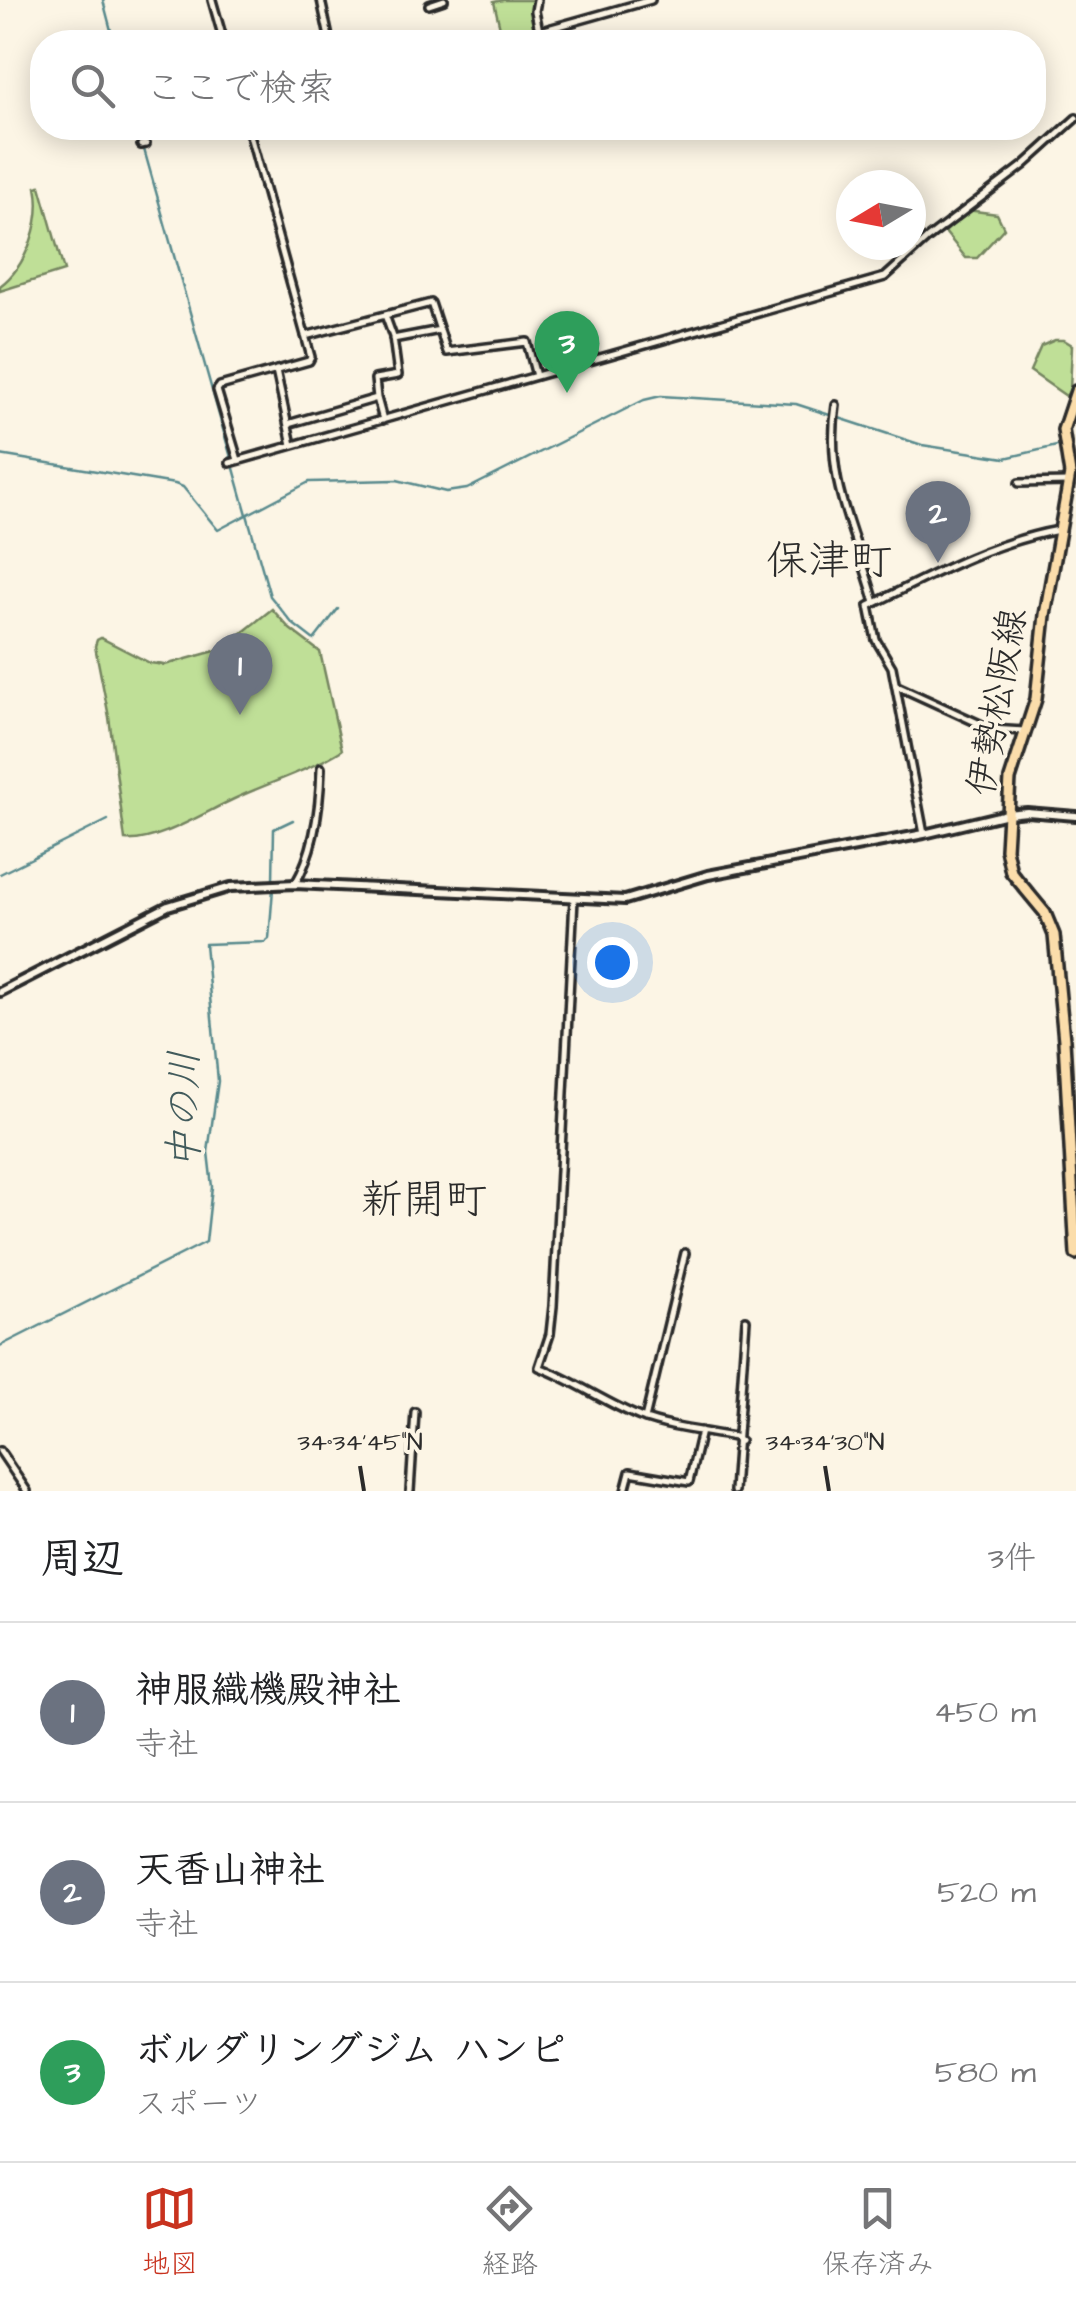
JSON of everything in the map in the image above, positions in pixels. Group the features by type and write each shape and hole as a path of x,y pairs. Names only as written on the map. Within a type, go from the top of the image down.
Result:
{"main road":[{"name":"伊勢松阪線","path":"1076,391 1064,423 1070,466 1045,615 1036,699 1028,731 1013,763 1006,848 1010,872 1046,912 1054,935 1076,1250"}],"street":[{"path":"212,0 221,30"},
{"path":"321,0 327,30"},
{"path":"428,4 444,0"},
{"path":"537,0 540,30"},
{"path":"547,30 649,0"},
{"path":"251,140 310,362 220,386 234,462 885,278 1076,118"},
{"path":"306,336 431,303 447,352 528,342 536,376"},
{"path":"383,420 375,379 398,375 394,339 386,314"},
{"path":"394,339 440,330"},
{"path":"276,370 292,445"},
{"path":"288,424 377,398"},
{"path":"835,412 833,448 837,483 874,603"},
{"path":"1019,484 1068,482"},
{"path":"924,834 897,686 889,658 876,640 869,606 912,582 1009,544 1058,530"},
{"path":"897,686 991,729 1028,731"},
{"path":"295,884 320,803 321,768"},
{"path":"0,992 181,901 232,887 295,884 632,899 708,875 924,834 1007,814 1076,816"},
{"path":"574,898 553,1306 540,1367 645,1419 734,1437 740,1442"},
{"path":"645,1419 685,1253"},
{"path":"734,1491 746,1320"},
{"path":"410,1491 415,1412"},
{"path":"625,1491 630,1472 689,1482 701,1431"},
{"path":"0,1451 27,1491"}],"green space":[{"path":"536,0 538,30 500,30 494,2"},
{"path":"40,186 64,271 0,291 31,241 37,214 36,187"},
{"path":"967,210 997,214 1004,228 977,258 966,258 945,232"},
{"path":"1055,340 1072,345 1070,390 1066,396 1030,371 1041,346"},
{"path":"272,609 320,652 342,750 166,832 125,840 97,640 101,638 150,663 165,665 222,649"}],"waterway":[{"path":"103,0 111,30"},
{"path":"141,140 270,596 292,623 314,640 338,609"},
{"path":"0,455 175,484 183,487 218,530 309,482 397,480 446,492 467,489 644,400 661,396 796,404 922,445 1005,458 1061,445"},
{"path":"0,874 108,820"},
{"name":"中の川","path":"273,881 274,829 293,820"},
{"name":"中の川","path":"0,1346 206,1242 212,1187 208,1152 218,1081 205,944 269,939 273,889"}],"place":[{"name":"ボルダリングジム ハンピ","path":"567,393"},
{"name":"天香山神社","path":"938,563"},
{"name":"神服織機殿神社","path":"240,715"}],"district":[{"name":"保津町","path":"829,562"},
{"name":"新開町","path":"424,1201"}]}
